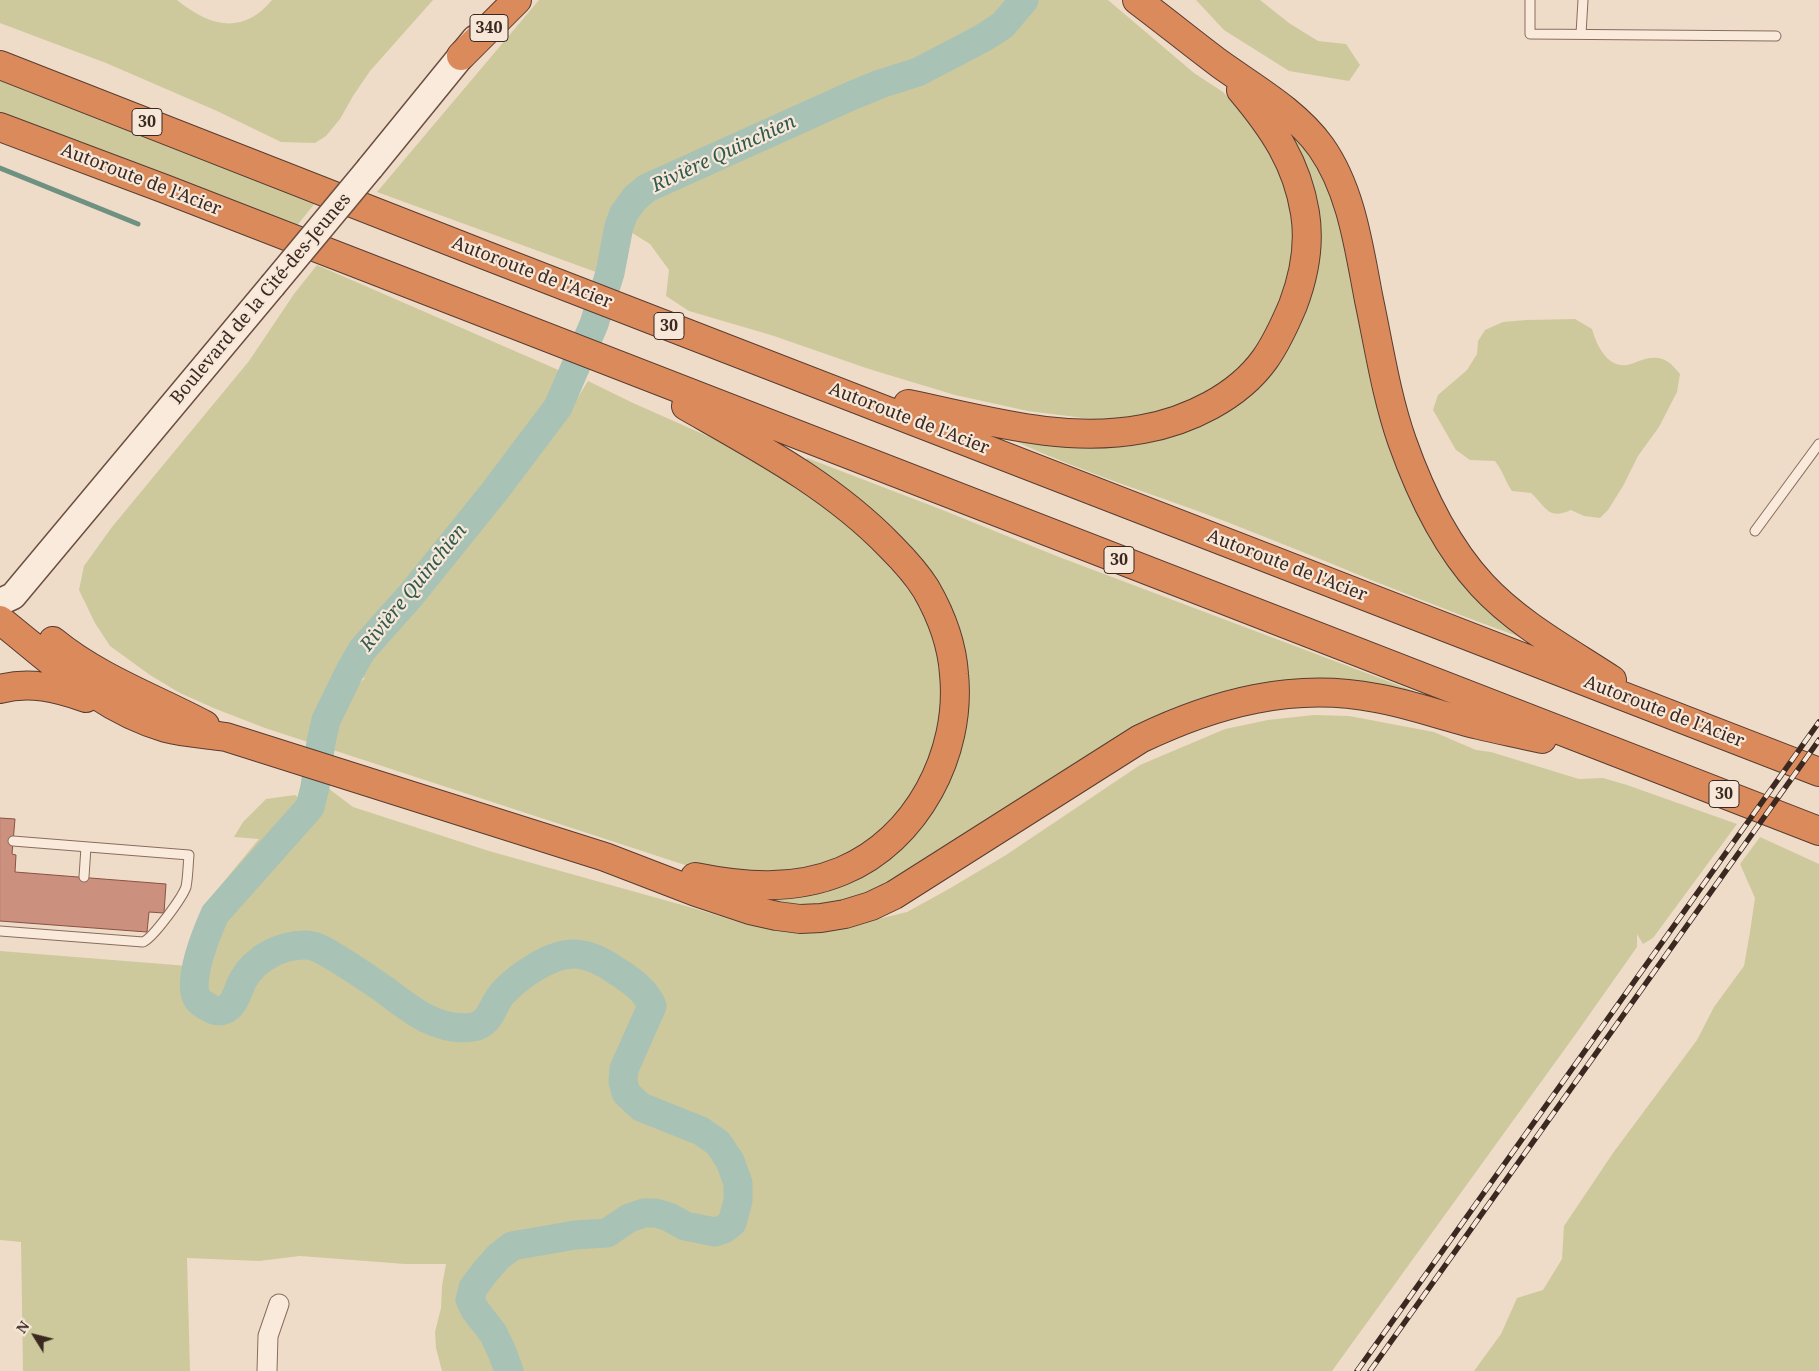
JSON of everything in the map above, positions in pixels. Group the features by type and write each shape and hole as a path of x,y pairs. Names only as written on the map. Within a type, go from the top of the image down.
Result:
{"highway":[{"name":"340","path":"461,56 516,0"},
{"path":"1137,0 1212,58 1288,112 1321,146 1337,175 1351,216 1385,377 1401,439 1426,496 1453,548 1482,586 1504,606 1655,708"},
{"path":"831,389 1020,428 1094,435 1144,429 1168,423 1210,405 1249,377 1264,360 1276,341 1296,296 1306,254 1305,213 1296,177 1284,148 1260,112 1212,58"},
{"name":"Autoroute de l'Acier","path":"0,65 1819,772"},
{"name":"Autoroute de l'Acier","path":"0,127 174,192 1819,831"},
{"path":"603,359 796,470 844,504 883,539 925,587 944,627 950,647 954,674 954,696 948,742 929,790 918,810 904,828 887,844 843,871 802,883 757,886 711,880 605,857"},
{"path":"6,615 80,685 119,708"},
{"path":"6,615 73,658 143,696 226,736 605,857 696,892 768,914 800,919 845,914 870,906 906,888 1140,738 1176,721 1209,710 1274,695 1329,692 1376,698 1478,725 1629,757"},
{"path":"0,689 29,685 56,688 119,708 167,728 226,736"}],"main road":[{"name":"Boulevard de la Cité-des-Jeunes","path":"6,615 272,286 508,0"}],"street":[{"path":"267,1371 268,1336 279,1304"}],"lane":[{"path":"1530,0 1530,34 1776,36"},
{"path":"1582,34 1583,0"},
{"path":"1755,531 1819,444"},
{"path":"0,931 143,942 149,940 184,893 186,885 189,855 13,841"},
{"path":"84,878 86,847"}],"shaded area":[{"path":"0,0 177,0 201,16 213,21 237,23 249,19 272,0 433,0 370,71 340,119 326,136 315,143 281,142 217,111 106,63 0,23"},
{"path":"539,0 1015,0 1013,3 1028,16 1035,0 1108,0 1194,73 1223,92 1250,119 1275,152 1295,219 1290,281 1252,359 1219,388 1185,404 1115,422 1028,411 955,395 869,369 771,335 689,311 666,296 669,270 650,244 613,221 605,251 604,275 377,192"},
{"path":"1196,0 1260,0 1289,23 1318,41 1346,44 1360,65 1349,81 1289,71 1224,30"},
{"path":"0,80 315,203 295,228 0,113"},
{"path":"1289,127 1332,181 1392,443 1522,631 1520,637 1227,522 1041,453 1015,441 1017,436 1172,434 1303,311 1285,132"},
{"path":"317,265 563,372 552,400 521,442 531,467 532,463 561,425 588,381 712,438 792,481 854,528 899,578 920,606 934,631 942,664 942,720 920,788 882,834 827,864 788,871 735,870 685,865 330,749 333,717 347,696 365,678 342,676 335,689 314,744 265,728 180,693 150,675 110,646 95,623 79,590 84,566 112,527 249,361 294,294"},
{"path":"1575,319 1592,329 1597,343 1610,361 1623,365 1658,358 1668,362 1680,374 1677,392 1659,427 1638,456 1608,510 1600,518 1584,516 1571,510 1557,514 1552,513 1531,493 1512,491 1495,461 1470,460 1456,450 1433,410 1438,395 1467,370 1477,354 1478,341 1485,330 1503,322"},
{"path":"807,458 1059,557 1414,691 1412,695 1245,688 1208,697 1174,709 1102,747 1041,785 972,834 869,896 814,909 767,904 759,895 801,892 950,778 961,748 967,719 968,685 957,628 805,464"},
{"path":"1314,715 1349,716 1434,732 1476,750 1491,752 1579,779 1603,778 1627,785 1737,824 1653,938 1643,944 1637,934 1637,947 1332,1371 442,1371 436,1348 435,1332 441,1308 446,1264 405,1264 300,1256 259,1261 187,1258 190,1371 23,1371 21,1242 0,1240 0,951 188,966 206,903 259,839 234,837 243,822 266,799 295,795 317,812 324,785 353,807 489,851 748,925 785,929 853,925 907,912 947,890 1006,855 1140,765 1225,729 1268,720"},
{"path":"1760,837 1819,864 1819,1371 1474,1371 1501,1334 1517,1298 1543,1290 1562,1259 1564,1226 1613,1153 1697,1040 1714,1007 1744,966 1755,898 1740,864"}],"building":[{"path":"0,818 15,819 12,854 16,855 15,872 166,884 164,913 149,912 147,932 0,921"}],"waterway":[{"name":"Rivière Quinchien","path":"509,1371 493,1333 475,1310 470,1300 473,1288 485,1272 498,1257 512,1246 575,1235 607,1233 629,1218 644,1213 656,1213 669,1217 685,1226 715,1232 724,1229 732,1223 738,1201 738,1183 730,1161 718,1143 701,1131 641,1107 626,1093 623,1082 624,1069 652,1006 646,995 631,981 600,961 579,954 564,955 544,962 508,987 484,1022 473,1027 460,1028 437,1023 415,1012 325,951 316,947 298,945 279,950 262,959 248,972 229,1006 224,1010 217,1011 201,1003 197,998 195,990 196,968 207,932 215,914 310,807 326,720 362,650 411,595 494,492 558,407 594,324 610,273 619,226 624,213 635,198 647,188 851,96 880,84 918,72 983,38 1003,25 1024,0"},
{"path":"0,168 138,224"}],"railway":[{"path":"1357,1371 1819,722"},
{"path":"1370,1371 1819,740"}]}
